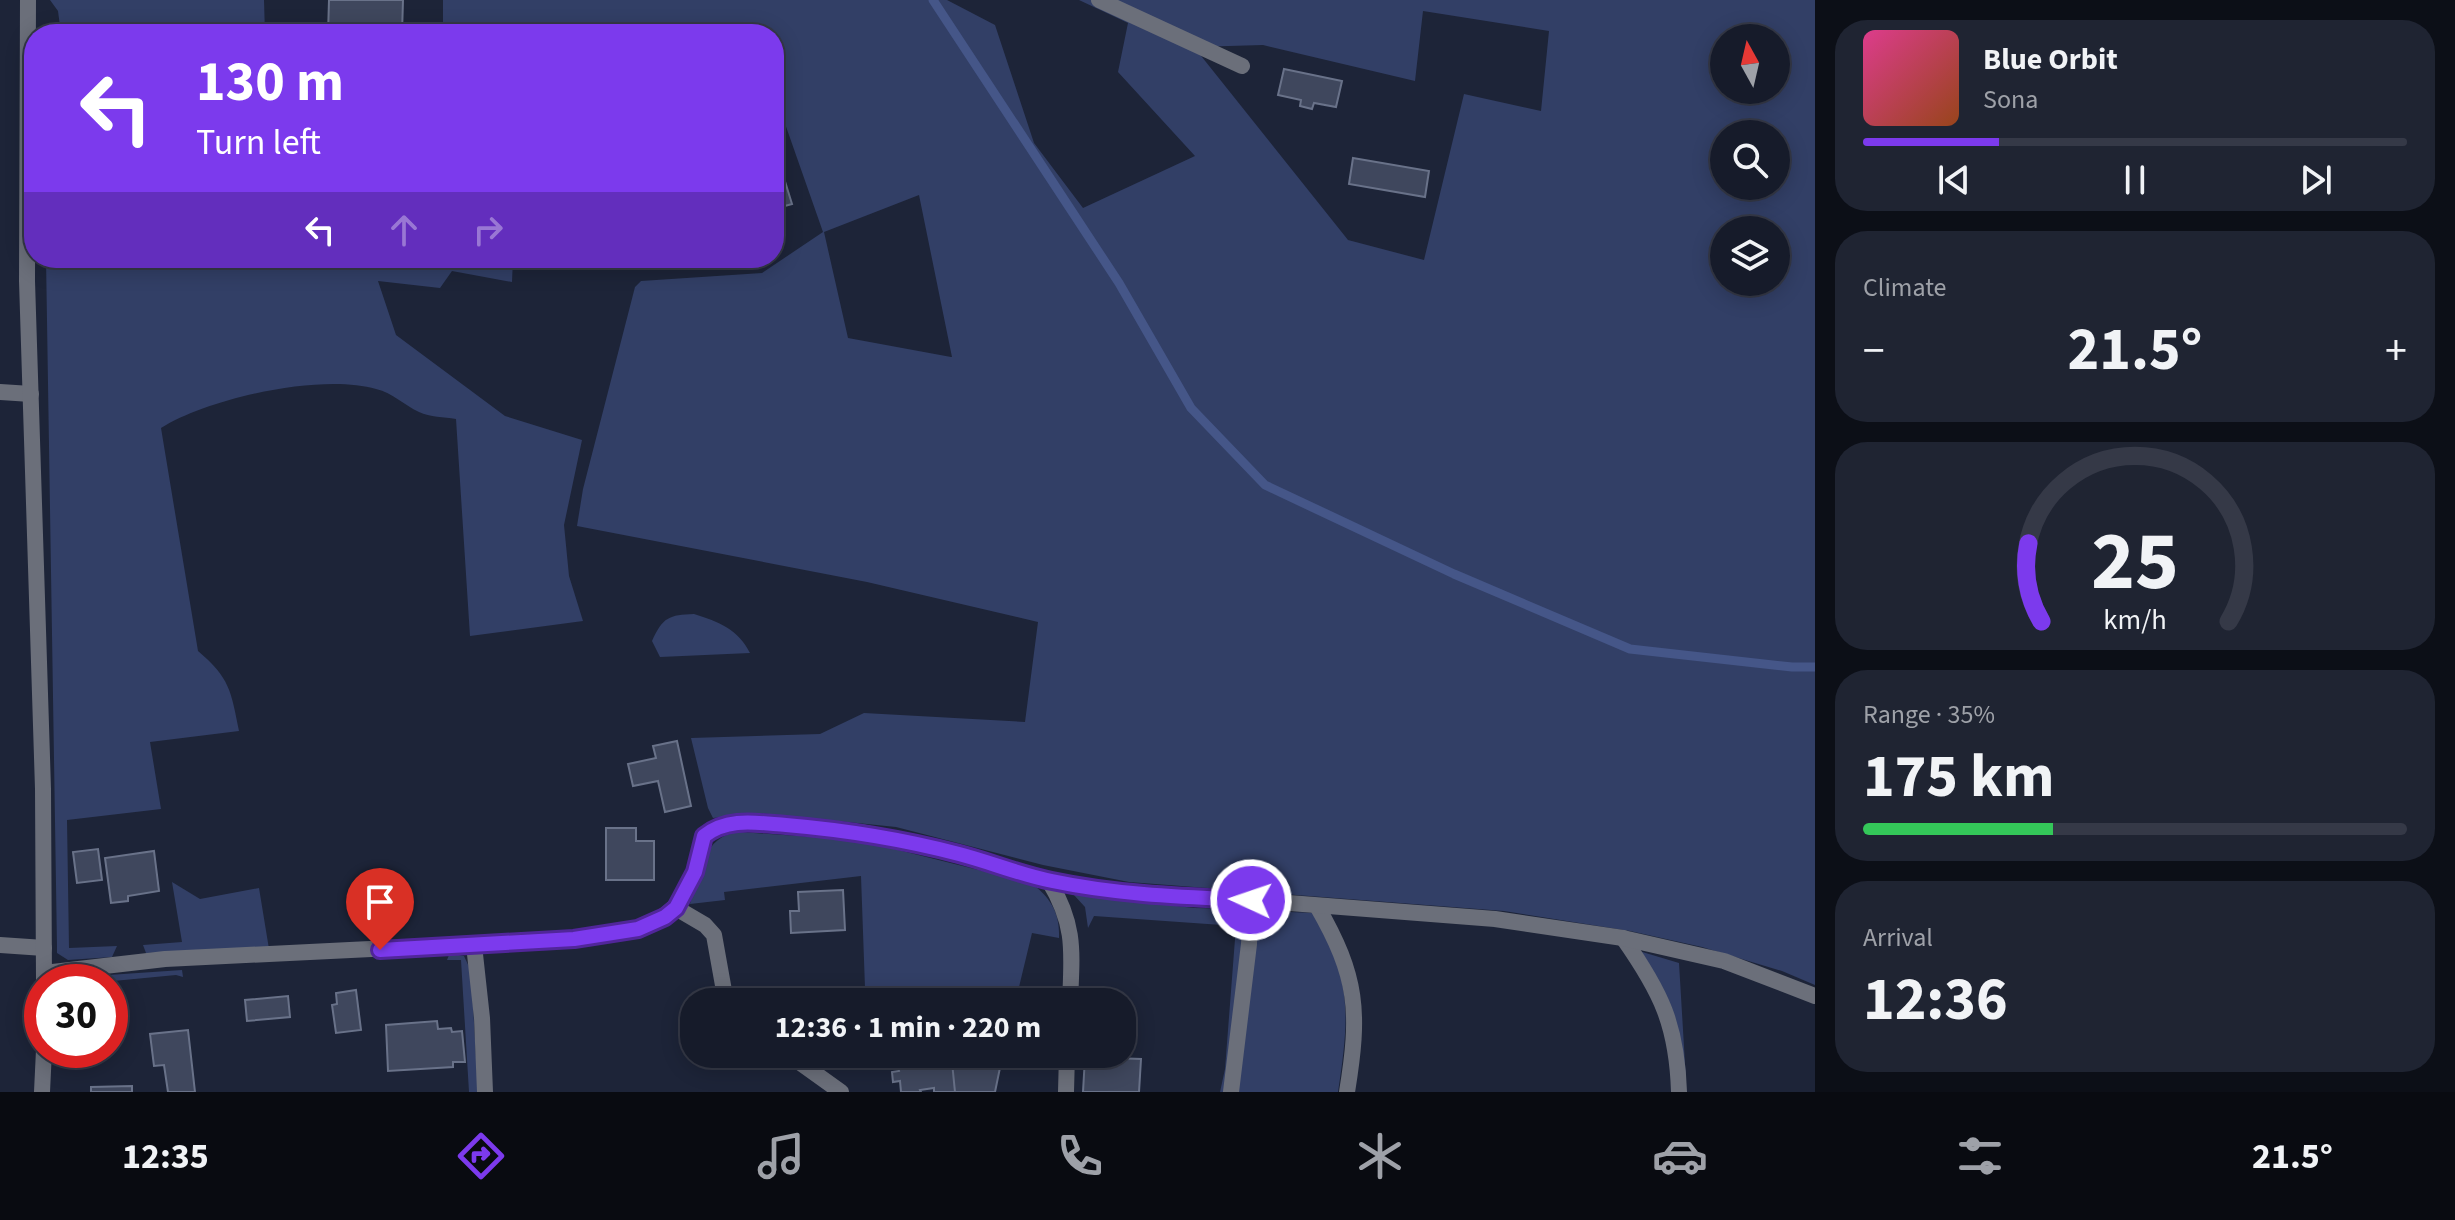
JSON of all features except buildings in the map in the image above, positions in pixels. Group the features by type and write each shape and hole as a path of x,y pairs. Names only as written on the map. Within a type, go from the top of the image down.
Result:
{"street":[{"path":"28,0 29,24"},
{"path":"1099,0 1242,66"},
{"path":"27,268 43,789 44,964"},
{"path":"0,392 31,394"},
{"path":"128,965 165,959 574,939 622,932 652,924 676,908 695,872 704,836 729,823 866,833 962,854 1049,881 1154,895 1495,919 1623,938 1724,961 1815,996"},
{"path":"1049,881 1062,902 1071,935 1070,988"},
{"path":"1231,1092 1249,944 1251,900"},
{"path":"1317,906 1342,954 1355,998 1356,1019 1347,1092"},
{"path":"676,908 705,925 714,935 723,988"},
{"path":"1623,938 1657,989 1669,1018 1679,1092"},
{"path":"0,945 44,948"},
{"path":"474,945 482,1018 485,1092"},
{"path":"42,1092 43,1068"},
{"path":"808,1068 841,1092"},
{"path":"1066,1092 1067,1068"}],"shaded area":[{"path":"50,0 264,0 265,24 60,24 58,11"},
{"path":"443,0 947,0 995,25 1034,143 1083,208 1195,156 1118,72 1128,23 1079,0 1815,0 1815,985 1782,971 1702,947 1630,931 1504,911 1129,882 1043,865 896,827 759,813 713,818 691,738 820,734 864,713 1025,722 1038,622 867,582 577,526 583,489 635,287 641,281 762,273 769,268 784,268 784,258 823,232 784,121 784,24 443,24","holes":["1423,11 1549,31 1541,111 1464,94 1424,260 1348,240 1194,47 1263,45 1415,81","919,195 952,357 848,338 824,232"]},
{"path":"46,268 513,268 512,282 452,271 440,288 378,281 396,335 505,416 582,440 564,525 569,576 583,621 470,636 456,419 423,414 376,389 326,384 296,386 236,398 182,417 161,428 198,651 217,669 228,686 239,731 150,742 161,809 67,820 69,948 117,946 112,957 68,960 57,953"},
{"path":"694,614 727,628 740,638 750,653 660,657 652,641 660,627 678,615"},
{"path":"740,832 858,840 1031,883 1053,907 1059,938 1032,933 1019,987 865,988 861,876 724,892 725,900 690,904 710,848 727,835"},
{"path":"172,882 200,899 259,888 269,949 146,953 143,945 182,942"},
{"path":"1073,894 1194,908 1238,909 1244,922 1225,1092 1220,1092 1225,1069 1236,926 1094,916 1088,928 1085,907"},
{"path":"1260,911 1314,913 1327,937 1342,979 1345,1000 1346,1021 1338,1092 1235,1092"},
{"path":"1639,951 1679,963 1686,1080 1680,1043 1667,998"},
{"path":"453,954 464,956 471,971 478,1092 469,1092 461,960 447,960"},
{"path":"182,970 183,977 128,980 128,974"}],"waterway":[{"path":"933,0 1119,283 1191,408 1265,485 1454,574 1630,649 1815,667"}],"route":[{"path":"380,950 574,939 638,929 665,917 676,908 695,872 704,836 719,826 742,822 866,833 962,854 1049,881 1077,886 1154,895 1251,900"}]}
